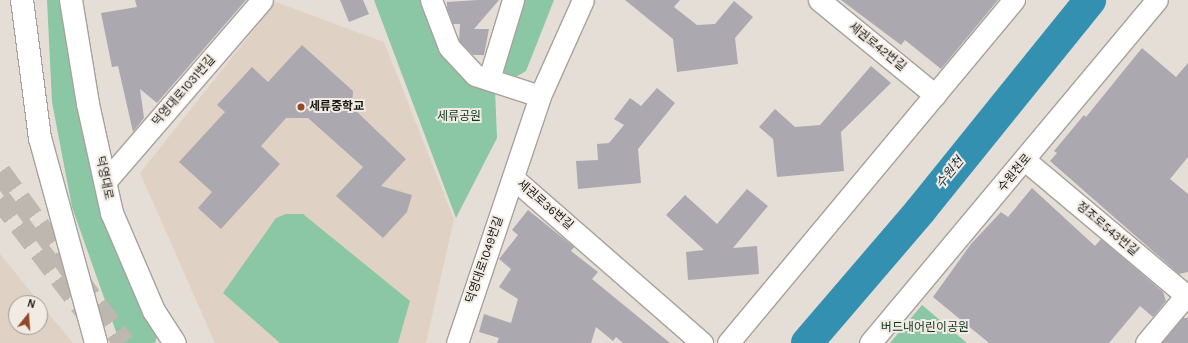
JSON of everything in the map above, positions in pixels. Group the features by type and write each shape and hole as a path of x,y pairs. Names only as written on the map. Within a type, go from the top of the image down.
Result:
{"main road":[{"path":"22,0 40,138 96,339"},
{"name":"덕영대로","path":"71,0 112,213 154,311 175,343"},
{"path":"154,311 165,343"}],"street":[{"name":"덕영대로1031번길","path":"105,182 262,0"},
{"path":"431,0 449,47 475,75 489,78 540,96"},
{"path":"489,78 514,0"},
{"name":"세권로36번길","path":"583,0 540,96 513,178 702,343"},
{"name":"세권로42번길","path":"819,0 935,95"},
{"path":"728,343 1014,0"},
{"name":"수원천로","path":"870,343 1026,161 1157,0"},
{"name":"정조로543번길","path":"1026,161 1187,295"},
{"name":"덕영대로1049번길","path":"457,343 513,178"},
{"path":"1146,343 1187,295"}],"shaded area":[{"name":"세류중학교","path":"276,2 384,42 454,219 426,343 215,343 140,173"},
{"path":"0,254 33,295 8,295 8,335 48,335 48,313 73,343 0,343"}],"green space":[{"path":"47,0 63,0 64,16 158,333 155,343 120,343 72,207 52,102"},
{"name":"세류공원","path":"374,0 420,0 446,48 495,89 497,138 456,218"},
{"path":"524,0 554,0 526,71 514,78 504,77 501,66"},
{"path":"286,214 303,214 410,301 398,343 280,343 223,293 276,218"},
{"name":"버드내어린이공원","path":"922,305 967,343 890,343"}],"building":[{"path":"135,0 246,0 157,103 140,89 144,118 133,132 118,66 112,67 101,13 137,7"},
{"path":"340,0 363,0 369,14 349,22"},
{"path":"499,0 474,29 489,29 484,55 473,55 459,41 460,24 453,24 447,8 447,2"},
{"path":"625,0 680,0 674,7 697,25 715,24 734,1 753,17 735,38 738,64 677,72 673,39"},
{"path":"841,0 998,0 941,69 905,40 901,45"},
{"path":"302,45 353,91 352,107 406,159 381,186 412,195 407,212 383,238 336,196 363,167 308,118 286,118 261,146 280,164 221,229 198,208 212,192 179,162 225,112 217,105 252,67 268,82"},
{"path":"1142,48 1176,77 1188,63 1188,157 1170,179 1188,194 1188,272 1179,274 1050,161 1057,153 1054,151 1084,115 1086,117"},
{"path":"871,66 891,83 841,132 844,171 777,177 773,139 759,127 775,109 795,127 820,125"},
{"path":"657,88 675,103 638,149 641,183 578,189 576,161 598,160 597,144 609,143 624,125 614,119 630,98 641,106"},
{"path":"1032,188 1095,246 1101,239 1163,292 1166,301 1153,317 1140,306 1109,343 989,343 933,297 971,244 1001,212 1008,217"},
{"path":"747,189 768,206 733,248 757,246 759,274 688,280 686,252 704,250 666,215 685,195 717,224"},
{"path":"528,210 574,247 571,251 598,272 592,279 670,343 623,343 616,337 613,341 596,327 591,343 497,343 499,338 479,332 484,314 511,323 518,299 499,287 511,269 499,259 518,235 512,230"},
{"path":"1182,318 1188,318 1188,343 1162,343"}],"waterway":[{"name":"수원천","path":"807,343 920,211 1090,0"}],"tunnel":[{"path":"0,172 124,343"},
{"path":"0,199 89,316"}],"place":[{"name":"세류중학교","path":"301,107"}]}
